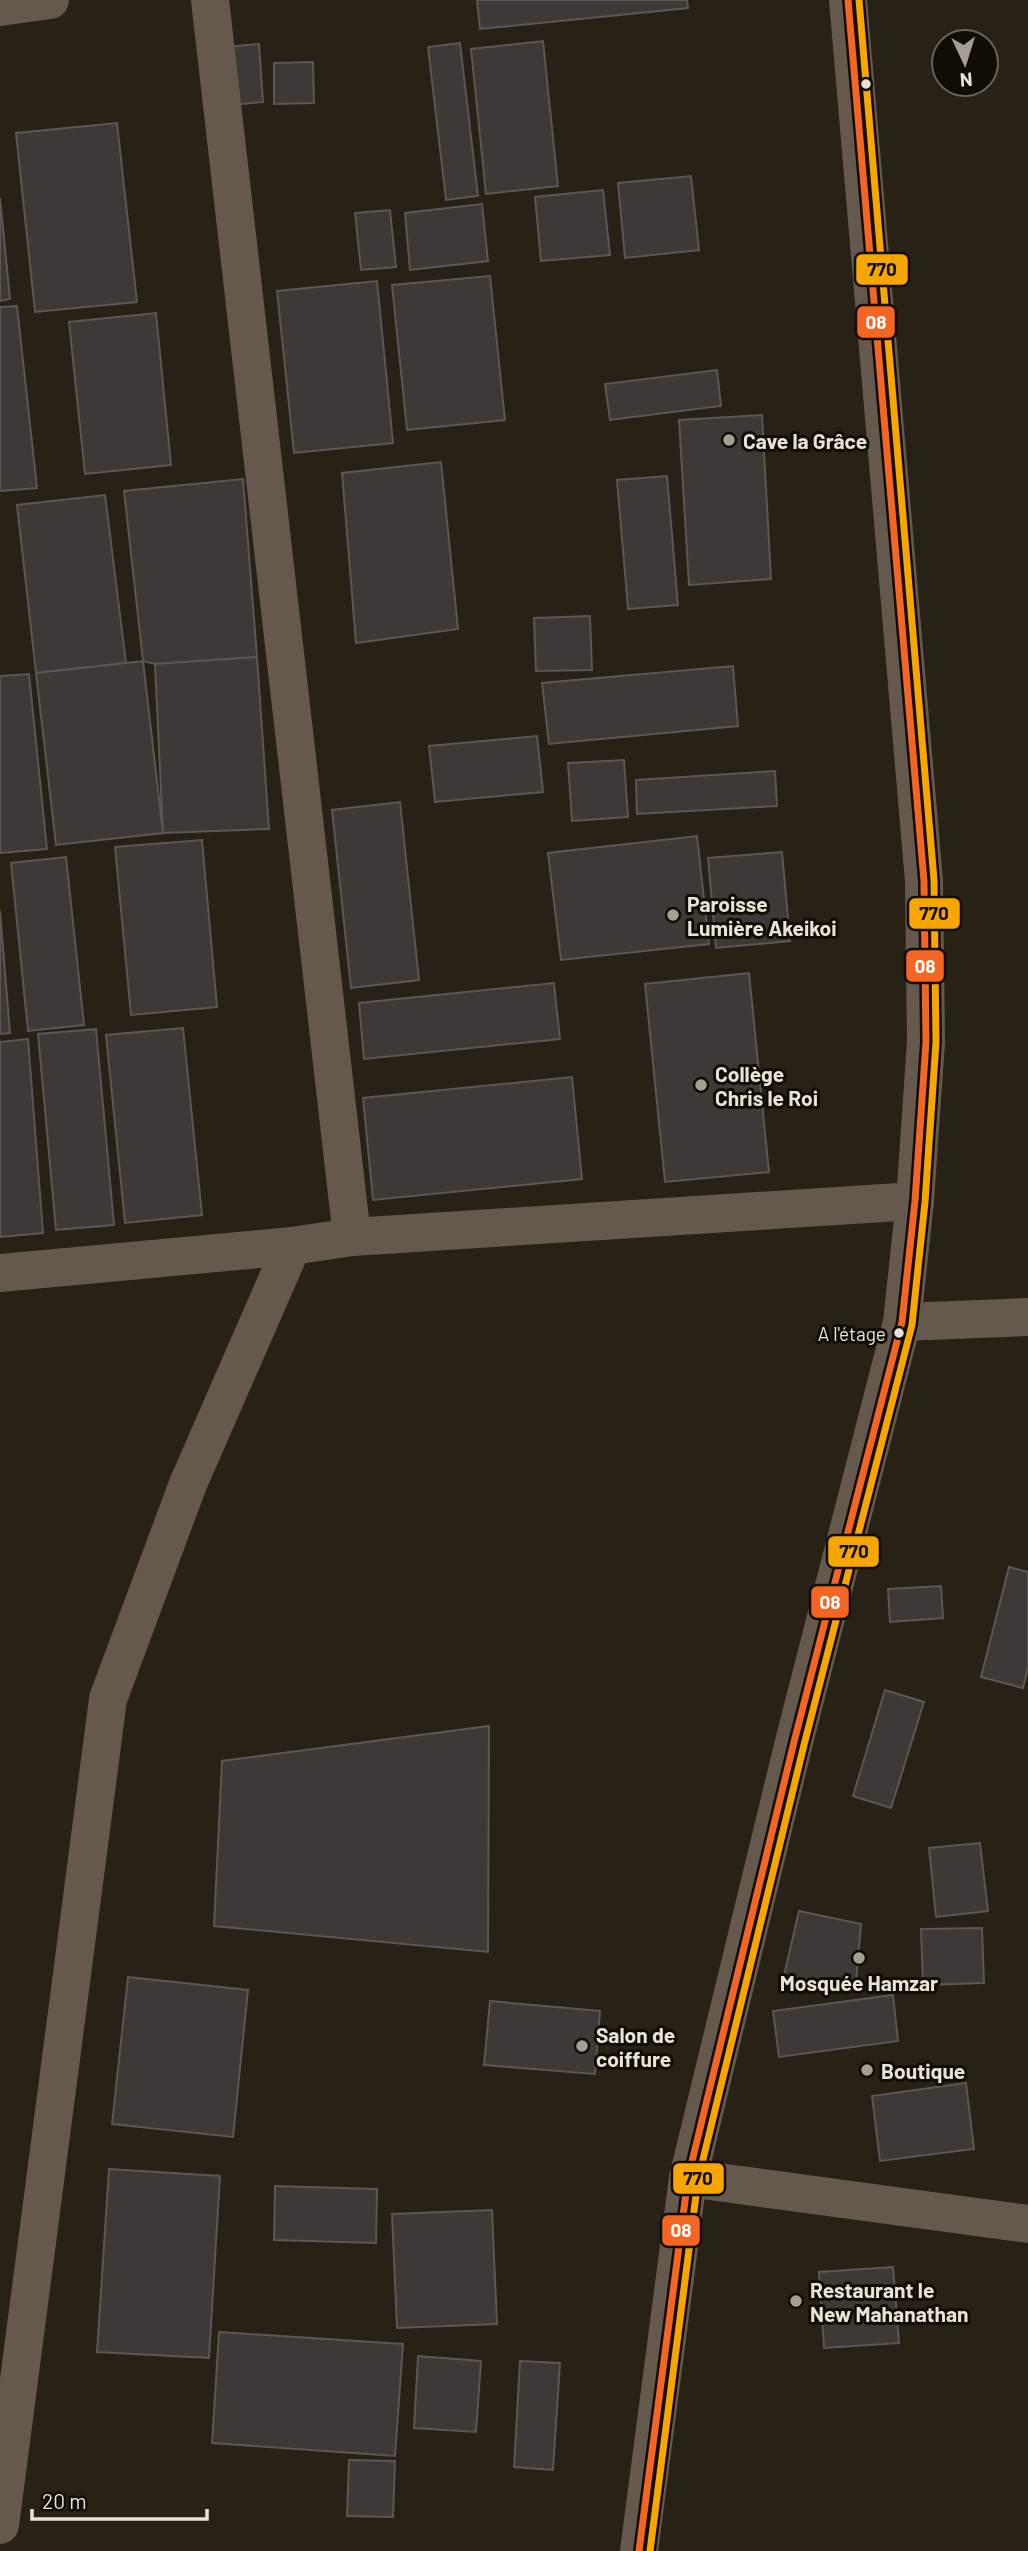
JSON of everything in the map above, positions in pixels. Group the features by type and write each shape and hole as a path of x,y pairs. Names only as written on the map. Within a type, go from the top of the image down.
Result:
{"street":[{"path":"0,7 50,0"},
{"path":"210,0 352,1237"},
{"path":"639,2551 688,2178 794,1742 902,1322 915,1201 926,1042 924,881 848,0"},
{"path":"0,1273 292,1246 352,1237 915,1201"},
{"path":"0,2525 108,1699 188,1484 292,1246"},
{"path":"902,1322 1028,1317"},
{"path":"688,2178 1028,2224"}],"building":[{"path":"477,0 687,0 688,8 480,29"},
{"path":"543,41 558,186 486,194 471,49"},
{"path":"460,43 478,196 446,200 428,47"},
{"path":"259,44 263,102 230,105 226,47"},
{"path":"313,62 314,103 274,104 274,63"},
{"path":"117,123 137,302 35,312 16,133"},
{"path":"691,176 699,250 625,258 618,183"},
{"path":"603,190 610,255 541,261 535,197"},
{"path":"0,198 10,299 0,301"},
{"path":"482,204 488,261 410,270 405,213"},
{"path":"390,210 396,267 361,270 355,213"},
{"path":"490,276 505,420 407,430 392,285"},
{"path":"377,281 393,443 294,453 277,291"},
{"path":"17,306 37,488 0,491 0,307"},
{"path":"156,313 171,465 85,474 69,322"},
{"path":"717,370 721,406 610,420 605,384"},
{"path":"762,415 771,579 689,585 679,420"},
{"path":"441,462 458,629 356,643 342,473"},
{"path":"667,476 678,605 628,609 617,480"},
{"path":"243,479 257,657 155,664 143,661 124,491"},
{"path":"105,495 126,663 36,673 17,505"},
{"path":"590,616 592,670 536,671 534,618"},
{"path":"257,657 269,829 163,833 155,664"},
{"path":"143,661 163,833 56,845 36,673"},
{"path":"733,666 738,726 549,744 542,683"},
{"path":"29,674 47,849 0,853 0,676"},
{"path":"537,736 543,792 435,802 429,746"},
{"path":"624,760 628,817 572,821 568,763"},
{"path":"775,771 777,806 637,814 636,780"},
{"path":"400,802 419,980 351,988 332,810"},
{"path":"697,836 709,944 561,960 548,853"},
{"path":"202,840 217,1007 131,1015 115,847"},
{"path":"782,852 790,941 716,948 708,858"},
{"path":"66,857 84,1025 28,1031 11,863"},
{"path":"0,911 10,1033 0,1034"},
{"path":"749,973 769,1172 665,1182 645,984"},
{"path":"554,983 560,1039 364,1059 359,1003"},
{"path":"183,1028 202,1215 125,1223 106,1035"},
{"path":"96,1029 114,1225 56,1230 38,1034"},
{"path":"28,1039 43,1233 0,1237 0,1042"},
{"path":"572,1077 582,1179 373,1200 363,1098"},
{"path":"1009,1567 1028,1572 1028,1668 1023,1688 981,1677"},
{"path":"941,1586 943,1618 890,1622 888,1589"},
{"path":"885,1690 924,1702 891,1808 853,1796"},
{"path":"489,1726 488,1952 214,1926 222,1761"},
{"path":"980,1843 988,1911 936,1917 929,1848"},
{"path":"799,1911 861,1924 856,1982 783,1980"},
{"path":"982,1928 984,1983 923,1985 921,1929"},
{"path":"128,1977 248,1990 233,2137 112,2124"},
{"path":"893,1995 898,2041 779,2057 773,2011"},
{"path":"490,2001 600,2011 595,2074 484,2065"},
{"path":"966,2083 974,2149 880,2161 872,2096"},
{"path":"109,2169 220,2176 209,2358 97,2352"},
{"path":"275,2186 377,2189 376,2243 274,2240"},
{"path":"492,2210 497,2324 397,2328 392,2214"},
{"path":"893,2267 899,2343 824,2348 819,2272"},
{"path":"219,2332 403,2344 395,2456 212,2443"},
{"path":"418,2356 481,2361 476,2432 414,2428"},
{"path":"520,2361 560,2363 553,2470 514,2467"},
{"path":"349,2460 395,2461 393,2517 347,2516"}],"transit line":[{"name":"08","path":"639,2551 688,2178 794,1742 902,1322 915,1201 926,1042 924,881 848,0"},
{"name":"770","path":"650,2551 698,2180 804,1745 912,1325 925,1202 936,1042 934,880 859,0"}],"place":[{"name":"Cave la Grâce","path":"729,440"},
{"name":"Paroisse Lumière Akeikoi","path":"673,915"},
{"name":"Collège Chris le Roi","path":"701,1085"},
{"name":"A l'étage","path":"899,1333"},
{"name":"Mosquée Hamzar","path":"859,1958"},
{"name":"Salon de coiffure","path":"582,2046"},
{"name":"Boutique","path":"867,2070"},
{"name":"Restaurant le New Mahanathan","path":"796,2301"}]}
